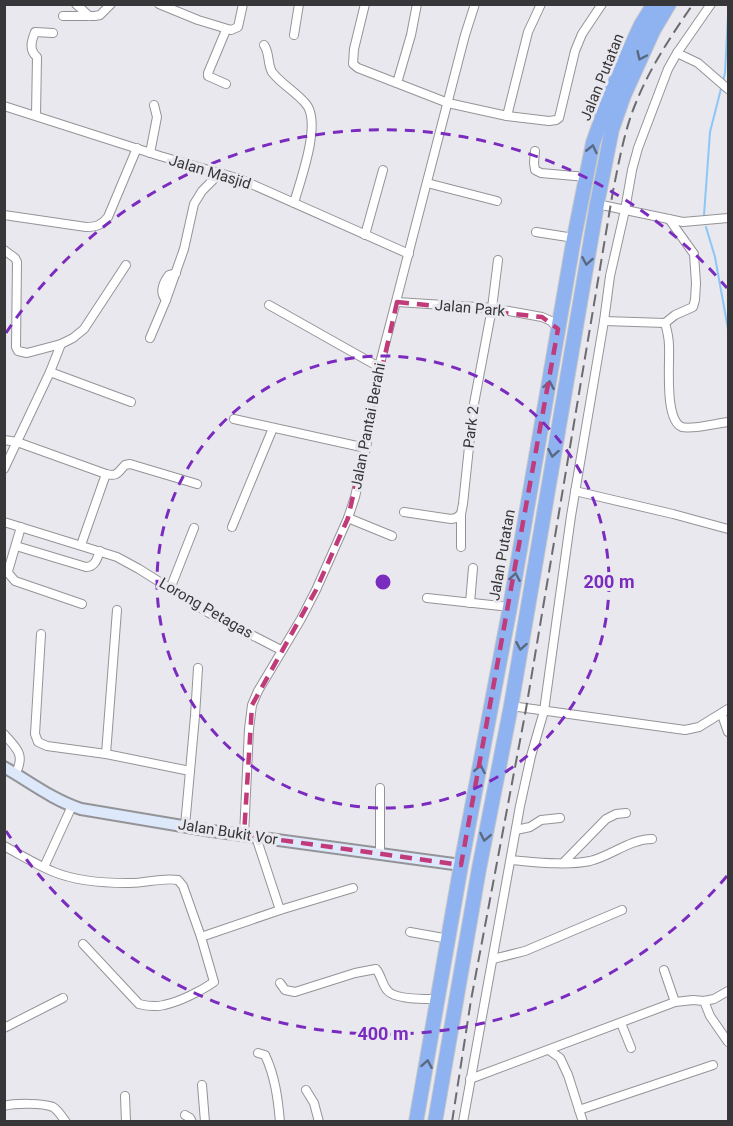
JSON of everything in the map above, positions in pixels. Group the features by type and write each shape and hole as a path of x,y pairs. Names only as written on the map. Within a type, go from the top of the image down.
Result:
{"highway":[{"name":"Jalan Putatan","path":"416,1122 510,607 561,309 593,143 611,92 654,4"},
{"name":"Jalan Putatan","path":"435,1122 478,876 511,706 597,204 612,129 639,60 669,4"},
{"path":"499,665 517,668"},
{"path":"461,870 478,876"}],"street":[{"path":"76,4 89,16"},
{"path":"63,16 100,15 111,4"},
{"path":"159,4 226,30 238,27 243,4"},
{"path":"294,35 299,4"},
{"path":"365,4 354,49 353,64 358,68 448,103 507,116 549,121 559,118 568,75 578,43 602,4"},
{"path":"397,83 417,4"},
{"name":"Jalan Pantai Berahi","path":"244,835 252,705 316,590 348,518 366,448 379,367 475,4"},
{"path":"507,116 524,43 541,4"},
{"path":"463,1122 516,830 529,766 544,711 575,491 610,276 632,170 668,69 711,4"},
{"path":"226,30 208,73 208,76 226,84"},
{"path":"36,115 37,57 32,54 31,50 35,32 52,33"},
{"path":"264,45 272,72 307,104 313,119 311,138 294,203"},
{"path":"677,53 698,63 729,89"},
{"path":"150,153 157,117 154,105"},
{"name":"Jalan Masjid","path":"4,106 240,179 409,254"},
{"path":"4,214 86,227 101,224 108,216 136,148"},
{"path":"535,151 535,170 586,177"},
{"path":"365,235 384,170"},
{"path":"150,338 166,300 162,296 162,289 169,274 176,273 184,249 194,204 202,191 219,173"},
{"path":"427,183 497,201"},
{"path":"597,204 669,219 695,221 729,218"},
{"path":"604,321 665,323 675,315 693,307 696,283 694,254 669,219"},
{"path":"536,232 574,238"},
{"path":"4,250 17,262 16,347 18,351 27,353 61,344 73,338 84,328 126,265"},
{"name":"Park 2","path":"461,547 461,514 473,408 492,308 498,260"},
{"name":"Jalan Park","path":"396,302 492,308 542,316 553,314 561,309"},
{"path":"269,305 379,367"},
{"path":"542,316 558,329"},
{"path":"665,323 669,347 669,394 677,424 691,428 729,422"},
{"path":"4,469 61,344"},
{"path":"50,372 130,402"},
{"path":"234,419 366,448"},
{"path":"232,527 273,428"},
{"path":"4,440 17,442 106,474 118,473 125,465 130,464 197,484"},
{"path":"81,545 106,474"},
{"path":"575,491 729,529"},
{"path":"404,512 452,519 461,514"},
{"path":"348,518 392,536"},
{"name":"Lorong Petagas","path":"4,522 117,557 215,617 281,650"},
{"path":"21,527 9,571 11,578 82,604"},
{"path":"170,589 194,528"},
{"path":"16,546 86,567 94,565 100,551"},
{"path":"470,603 473,568"},
{"path":"427,598 510,607"},
{"path":"106,754 117,610"},
{"path":"41,634 36,738 41,745 106,754 190,771"},
{"path":"185,826 198,668"},
{"path":"511,706 685,730 699,727 725,712 729,732"},
{"path":"4,734 16,748 20,758 16,773"},
{"name":"Jalan Bukit Vor","path":"4,767 43,792 72,806 185,826 381,854 461,870"},
{"path":"380,788 381,854"},
{"path":"44,867 72,806"},
{"path":"563,862 606,819 616,814 626,813"},
{"path":"516,830 530,827 542,820 560,818"},
{"path":"256,837 280,910"},
{"path":"511,860 542,862 592,860 637,842 652,839"},
{"path":"4,846 63,875 130,883 178,880 183,886 214,982 203,990 164,1005 139,1004 83,944"},
{"path":"201,937 353,888"},
{"path":"493,959 525,951 622,910"},
{"path":"410,932 449,939"},
{"path":"280,983 285,990 295,992 355,973 376,969 391,994 409,998 438,999"},
{"path":"664,970 675,1002"},
{"path":"470,1079 675,1002 714,999 729,991"},
{"path":"4,1028 63,998"},
{"path":"704,1001 710,1016 729,1042"},
{"path":"621,1023 631,1048"},
{"path":"549,1050 560,1058 583,1122"},
{"path":"258,1053 265,1055 269,1062 280,1122"},
{"path":"579,1110 713,1065"},
{"path":"202,1085 205,1122"},
{"path":"306,1090 314,1102 319,1122"},
{"path":"125,1096 126,1122"},
{"path":"4,1106 11,1104 42,1105 55,1108 66,1122"},
{"path":"185,1115 192,1122"}],"highlighted area":[{"path":"397,302 542,317 558,329 461,865 244,835 252,705 316,590 348,518"}],"waterway":[{"path":"704,215 710,132 725,73 728,15"},
{"path":"706,227 715,257 728,329"}],"railway":[{"path":"452,1122 471,1000 526,709 620,158 635,105 647,79 693,4"}]}
